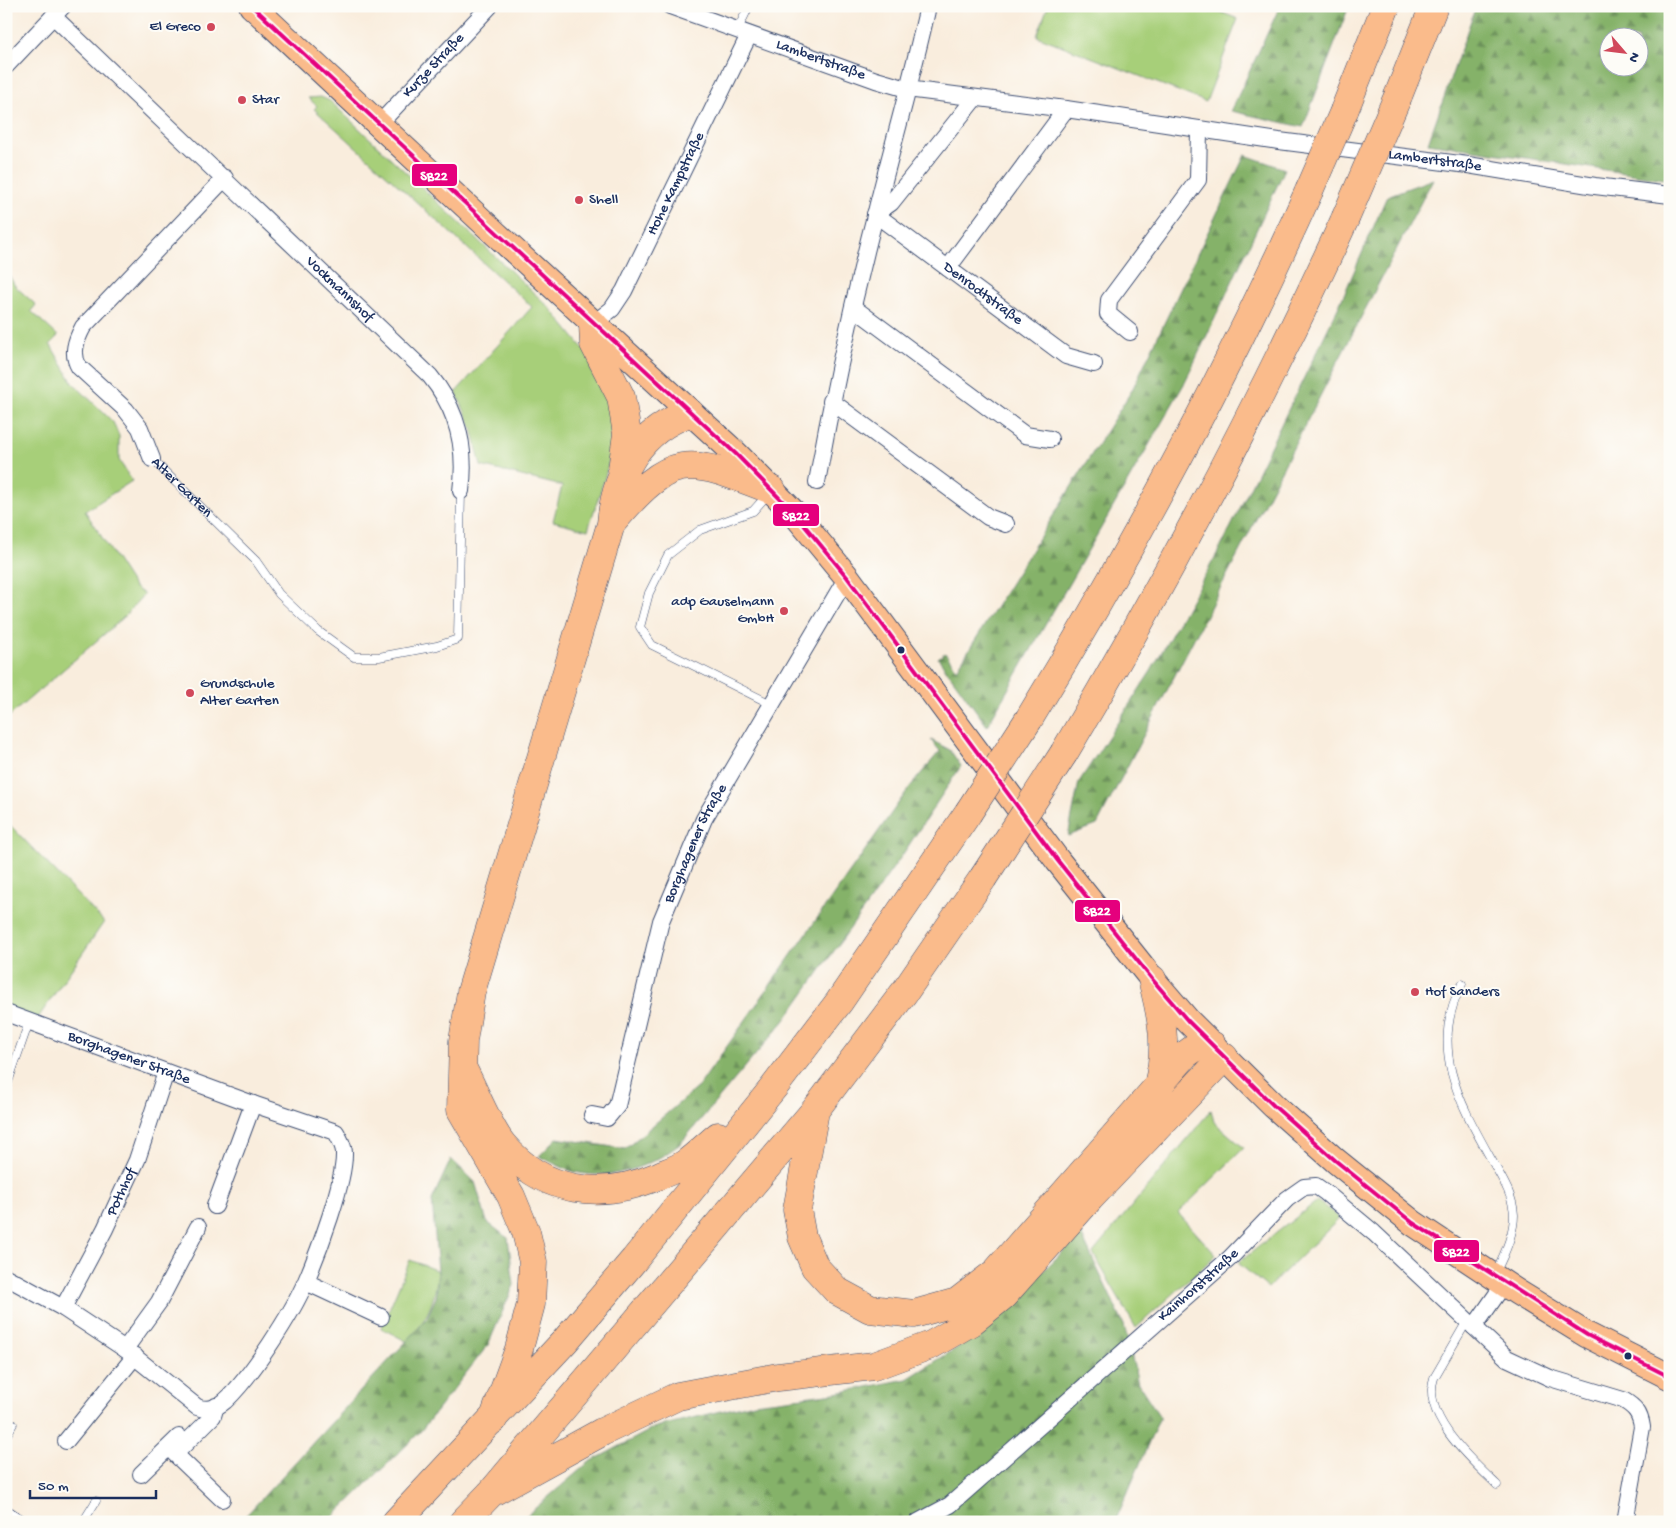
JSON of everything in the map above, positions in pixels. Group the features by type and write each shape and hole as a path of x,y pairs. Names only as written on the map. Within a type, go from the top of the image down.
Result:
{"highway":[{"path":"396,1522 493,1420 634,1260 774,1087 839,1002 968,813 1077,641 1189,439 1271,275 1344,111 1386,6"},
{"path":"463,1522 491,1493 816,1110 906,990 984,878 1064,753 1127,647 1247,421 1345,219 1434,6"},
{"path":"593,324 594,344 621,397 627,434 621,476 613,506 618,516"},
{"path":"621,476 648,437 670,420 690,413"},
{"path":"493,1420 519,1349 531,1304 533,1262 526,1232 511,1196 461,1110 464,1071 463,1041 471,992 618,516 643,477 681,429 690,413"},
{"path":"618,516 657,476 676,468 692,465 703,465 772,490"},
{"path":"1152,979 1164,1043 1164,1062 1158,1086"},
{"path":"816,1110 797,1210 802,1237 815,1266 837,1291 870,1309 914,1314 957,1302 996,1272 1185,1055 1196,1047 1218,1051"},
{"path":"491,1493 602,1432 678,1396 778,1377 874,1366 931,1346 971,1322 1003,1296 1218,1051"},
{"path":"464,1071 501,1144 517,1159 542,1176 571,1188 603,1191 627,1187 685,1164 774,1087"}],"main road":[{"path":"252,6 772,490 847,577 1058,861 1152,979 1218,1051 1336,1161 1413,1223 1498,1280 1587,1335 1670,1377"}],"street":[{"name":"Kurze Straße","path":"379,124 490,6"},
{"name":"Lambertstraße","path":"670,6 876,80 907,89 1066,109 1279,141 1468,165 1595,186 1670,195"},
{"path":"817,482 831,402 875,214 907,89 916,62 928,6"},
{"path":"6,66 58,11"},
{"name":"Vockmannshof","path":"58,11 224,178 423,369 442,390 459,429 464,450 461,491"},
{"name":"Hohe Kampstraße","path":"593,324 612,309 624,291 743,33"},
{"path":"875,214 891,203 975,98"},
{"path":"948,268 1066,109"},
{"path":"1130,332 1108,314 1109,300 1198,180 1199,129"},
{"name":"Alter Garten","path":"152,459 140,428 126,410 79,367 76,362 75,345 83,327 224,178"},
{"name":"Denrodtstraße","path":"875,214 1066,356 1094,364"},
{"path":"854,308 1025,435 1050,439"},
{"path":"831,402 988,517 1006,524"},
{"name":"Borghagener Straße","path":"592,1115 607,1118 616,1106 661,921 704,819 847,577"},
{"name":"Borghagener Straße","path":"6,1013 252,1104 336,1132 344,1152 339,1184 306,1282"},
{"name":"Pothhof","path":"63,1308 105,1229 137,1160 166,1072"},
{"path":"215,1206 252,1104"},
{"name":"Kainhorststraße","path":"918,1522 950,1505 1230,1258 1288,1199 1304,1187 1316,1186 1374,1233 1507,1358 1550,1378 1623,1400 1640,1414 1642,1427 1625,1522"},
{"path":"66,1441 130,1353 198,1227"},
{"path":"6,1277 63,1308 130,1353 190,1402 210,1408"},
{"path":"1470,1324 1498,1280"},
{"path":"141,1474 198,1418 210,1408 225,1401 260,1357 306,1282 381,1317"},
{"path":"210,1408 213,1416 175,1454 222,1499"},
{"path":"6,1514 18,1522"}],"lane":[{"path":"743,33 749,6"},
{"name":"Alter Garten","path":"152,459 256,561 279,594 318,631 354,657 379,657 437,646 458,639"},
{"path":"771,704 652,645 640,627 649,593 668,554 700,530 753,511 772,490"},
{"name":"Vockmannshof","path":"458,639 461,491"},
{"path":"1462,984 1452,1011 1448,1037 1455,1090 1463,1109 1506,1185 1512,1200 1514,1216 1498,1280"},
{"path":"6,1088 29,1022"},
{"path":"1470,1324 1434,1378 1432,1400 1437,1414 1452,1438 1497,1485"},
{"path":"6,1436 13,1424"},
{"path":"83,1522 96,1501"}],"green space":[{"path":"1048,6 1205,6 1238,19 1206,102 1037,36"},
{"path":"1280,6 1349,6 1303,127 1231,111"},
{"path":"1476,6 1670,6 1670,180 1428,143"},
{"path":"321,97 330,101 550,308 596,364 591,370 603,389 610,409 613,428 607,468 588,530 553,521 562,486 481,466 472,428 456,392 532,307 314,109 317,106 308,98"},
{"path":"1245,155 1285,169 1184,384 987,726 938,658 945,653 957,669 1132,390"},
{"path":"1433,179 1097,825 1068,836 1079,782 1151,671 1223,543 1339,306 1387,196"},
{"path":"6,270 15,286 36,305 31,311 58,336 50,344 73,383 113,422 119,436 119,460 132,481 85,511 134,587 144,594 123,618 6,719"},
{"path":"931,740 950,750 961,766 903,854 785,1020 680,1144 644,1165 630,1170 603,1175 575,1172 539,1156 557,1138 625,1149 699,1086 909,788 940,751"},
{"path":"6,821 104,922 38,1018 6,1007"},
{"path":"1211,1110 1214,1122 1244,1148 1178,1213 1216,1255 1136,1328 1093,1253"},
{"path":"451,1159 475,1182 487,1222 508,1238 514,1285 488,1345 420,1432 328,1522 240,1522 426,1320 436,1297 438,1271 432,1200"},
{"path":"1317,1201 1340,1218 1268,1288 1238,1263"},
{"path":"1081,1234 1124,1325 1138,1383 1160,1417 1115,1522 519,1522 588,1463 656,1427 754,1403 836,1393 907,1379 976,1336"},
{"path":"410,1260 438,1271 435,1292 429,1309 421,1325 408,1342 381,1328"}],"transit line":[{"name":"SB22","path":"252,6 736,454 795,514 847,577 1058,861 1152,979 1188,1021 1274,1106 1336,1161 1413,1223 1587,1335 1670,1377"}],"place":[{"name":"El Greco","path":"211,27"},
{"name":"Star","path":"242,100"},
{"name":"Shell","path":"579,200"},
{"name":"adp Gauselmann GmbH","path":"784,611"},
{"name":"Grundschule Alter Garten","path":"190,693"},
{"name":"Hof Sanders","path":"1415,992"}]}
